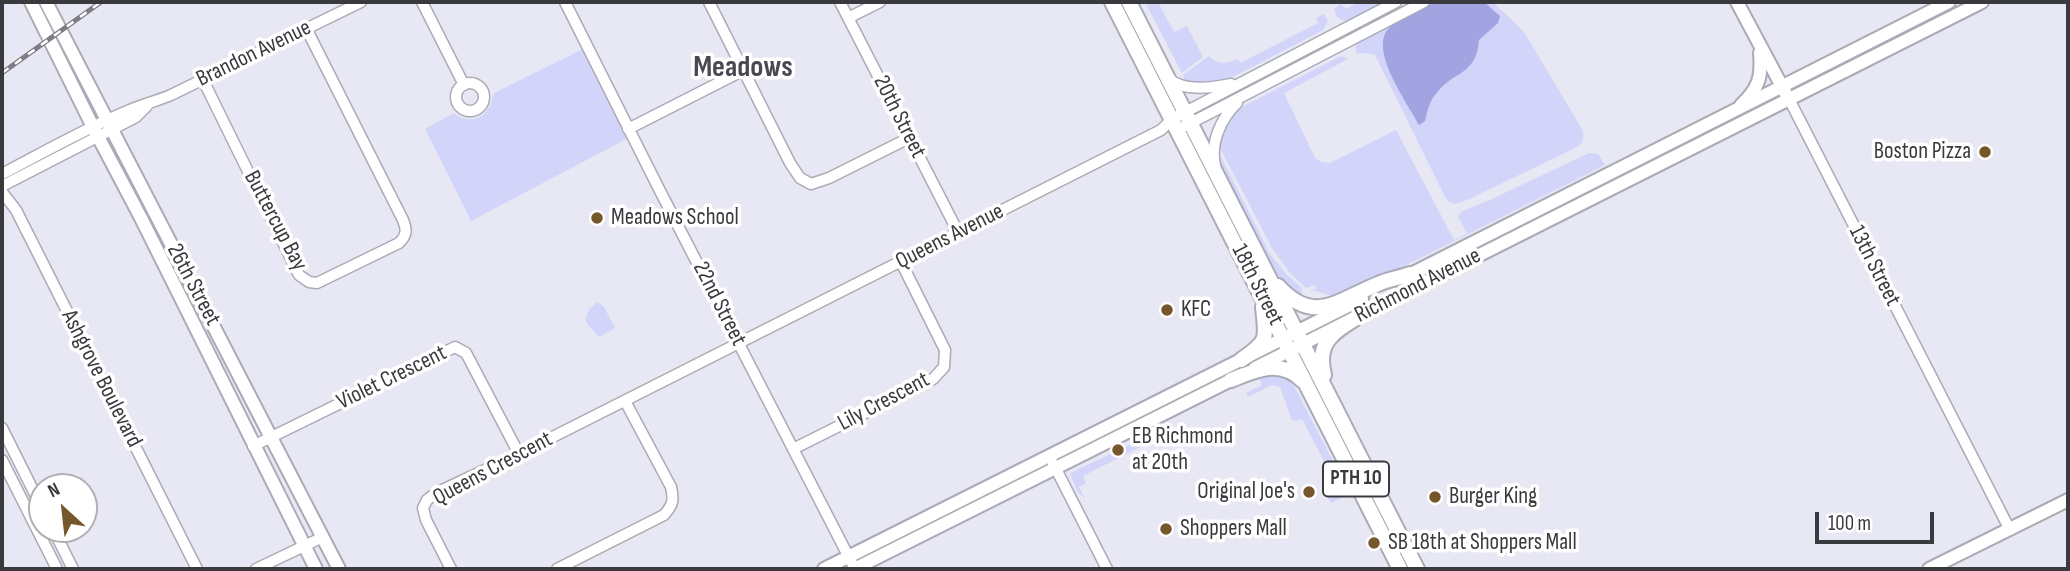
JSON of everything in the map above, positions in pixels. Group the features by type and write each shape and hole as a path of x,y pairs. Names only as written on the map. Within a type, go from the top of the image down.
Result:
{"main road":[{"name":"26th Street","path":"31,2 316,569"},
{"name":"26th Street","path":"46,2 339,569"},
{"name":"18th Street","path":"1112,2 1177,123 1258,288 1335,406 1416,569"},
{"name":"18th Street","path":"1129,2 1164,71 1177,123 1220,182 1266,271 1310,390 1400,569"},
{"name":"13th Street","path":"1737,2 1789,99"},
{"name":"Richmond Avenue","path":"1052,462 1231,380 1410,274 1949,2"},
{"name":"Richmond Avenue","path":"824,569 853,566 1241,360 1356,318 1982,2"},
{"path":"1735,110 1751,95 1759,81 1759,46"},
{"path":"1266,271 1291,299 1316,308 1332,305 1380,282 1410,274"},
{"path":"1241,360 1265,337 1266,324 1258,288"},
{"path":"1335,406 1322,367 1322,352 1331,336 1356,318"},
{"path":"1231,380 1262,369 1282,368 1296,374 1310,390"},
{"path":"1929,569 2068,500"}],"street":[{"name":"Brandon Avenue","path":"96,132 136,117 148,105 361,2"},
{"path":"422,2 464,85"},
{"name":"22nd Street","path":"565,2 853,566"},
{"path":"709,2 800,178 811,184 829,178 909,138"},
{"name":"20th Street","path":"840,2 958,232"},
{"path":"848,18 880,2"},
{"path":"1177,123 1245,81 1396,2"},
{"path":"1177,123 1252,91 1424,2"},
{"name":"Buttercup Bay","path":"203,80 299,275 317,284 399,243 405,236 403,220 306,28"},
{"path":"628,129 744,71"},
{"path":"1164,71 1171,81 1190,86 1214,87 1245,81"},
{"path":"1220,182 1213,160 1217,136 1229,111 1252,91"},
{"name":"13th Street","path":"1789,99 2010,530"},
{"name":"Queens Avenue","path":"740,344 1177,123"},
{"path":"2,174 96,132"},
{"path":"2,189 96,132"},
{"path":"1615,170 1622,184"},
{"path":"14,207 15,187 20,176"},
{"name":"Ashgrove Boulevard","path":"2,189 14,207 197,569"},
{"name":"Lily Crescent","path":"793,449 933,379 944,367 945,350 901,262"},
{"name":"Queens Crescent","path":"452,569 426,520 423,508 427,500 436,493 740,344"},
{"name":"Violet Crescent","path":"253,446 455,347 467,353 519,454"},
{"path":"557,569 664,515 674,499 671,487 625,401"},
{"path":"2,428 28,480"},
{"path":"2,460 57,569"},
{"path":"1052,462 1107,569"},
{"path":"256,569 323,537"},
{"path":"59,543 73,569"}],"shaded area":[{"path":"1145,2 1158,2 1174,32 1187,26 1203,57 1182,73"},
{"path":"1359,2 1387,2 1348,21 1337,16 1335,8 1341,4 1346,9"},
{"path":"1433,2 1493,2 1524,32 1582,129 1581,144 1467,200 1455,204 1449,202 1375,55 1357,54 1356,50 1360,40"},
{"path":"1436,2 1484,2 1500,16 1498,23 1479,40 1477,52 1469,67 1435,95 1425,121 1419,125 1392,77 1383,50 1383,39 1392,26"},
{"path":"1324,14 1328,21 1323,30 1229,79 1213,83 1186,82 1183,75 1209,56 1219,62 1238,59 1240,63 1318,23 1316,18"},
{"path":"587,47 632,136 471,221 425,129 454,113 468,119 480,117 489,108 494,93"},
{"path":"1341,56 1348,59 1284,93 1315,158 1330,163 1396,130 1454,240 1467,233 1458,217 1461,212 1589,153 1598,154 1605,165 1353,292 1337,297 1311,290 1316,289 1315,285 1306,288 1290,273 1272,248 1218,144 1234,111"},
{"path":"1218,151 1270,254 1302,288 1302,300 1275,275 1221,170"},
{"path":"597,302 604,307 615,328 599,337 585,319"},
{"path":"1271,373 1287,375 1291,380 1339,473 1346,492 1343,497 1331,503 1328,498 1339,490 1302,419 1292,420 1280,387 1272,385 1248,397 1246,393 1262,385 1258,377"},
{"path":"1157,429 1164,443 1160,437 1083,476 1086,483 1079,487 1085,499 1077,491 1070,473"}],"railway":[{"path":"2,73 101,2"}],"place":[{"name":"Boston Pizza","path":"1985,152"},
{"name":"Meadows School","path":"597,218"},
{"name":"KFC","path":"1167,310"},
{"name":"EB Richmond at 20th","path":"1118,450"},
{"name":"Original Joe's","path":"1309,492"},
{"name":"Burger King","path":"1435,497"},
{"name":"Shoppers Mall","path":"1166,529"},
{"name":"SB 18th at Shoppers Mall","path":"1374,543"}],"district":[{"name":"Meadows","path":"743,68"}]}
